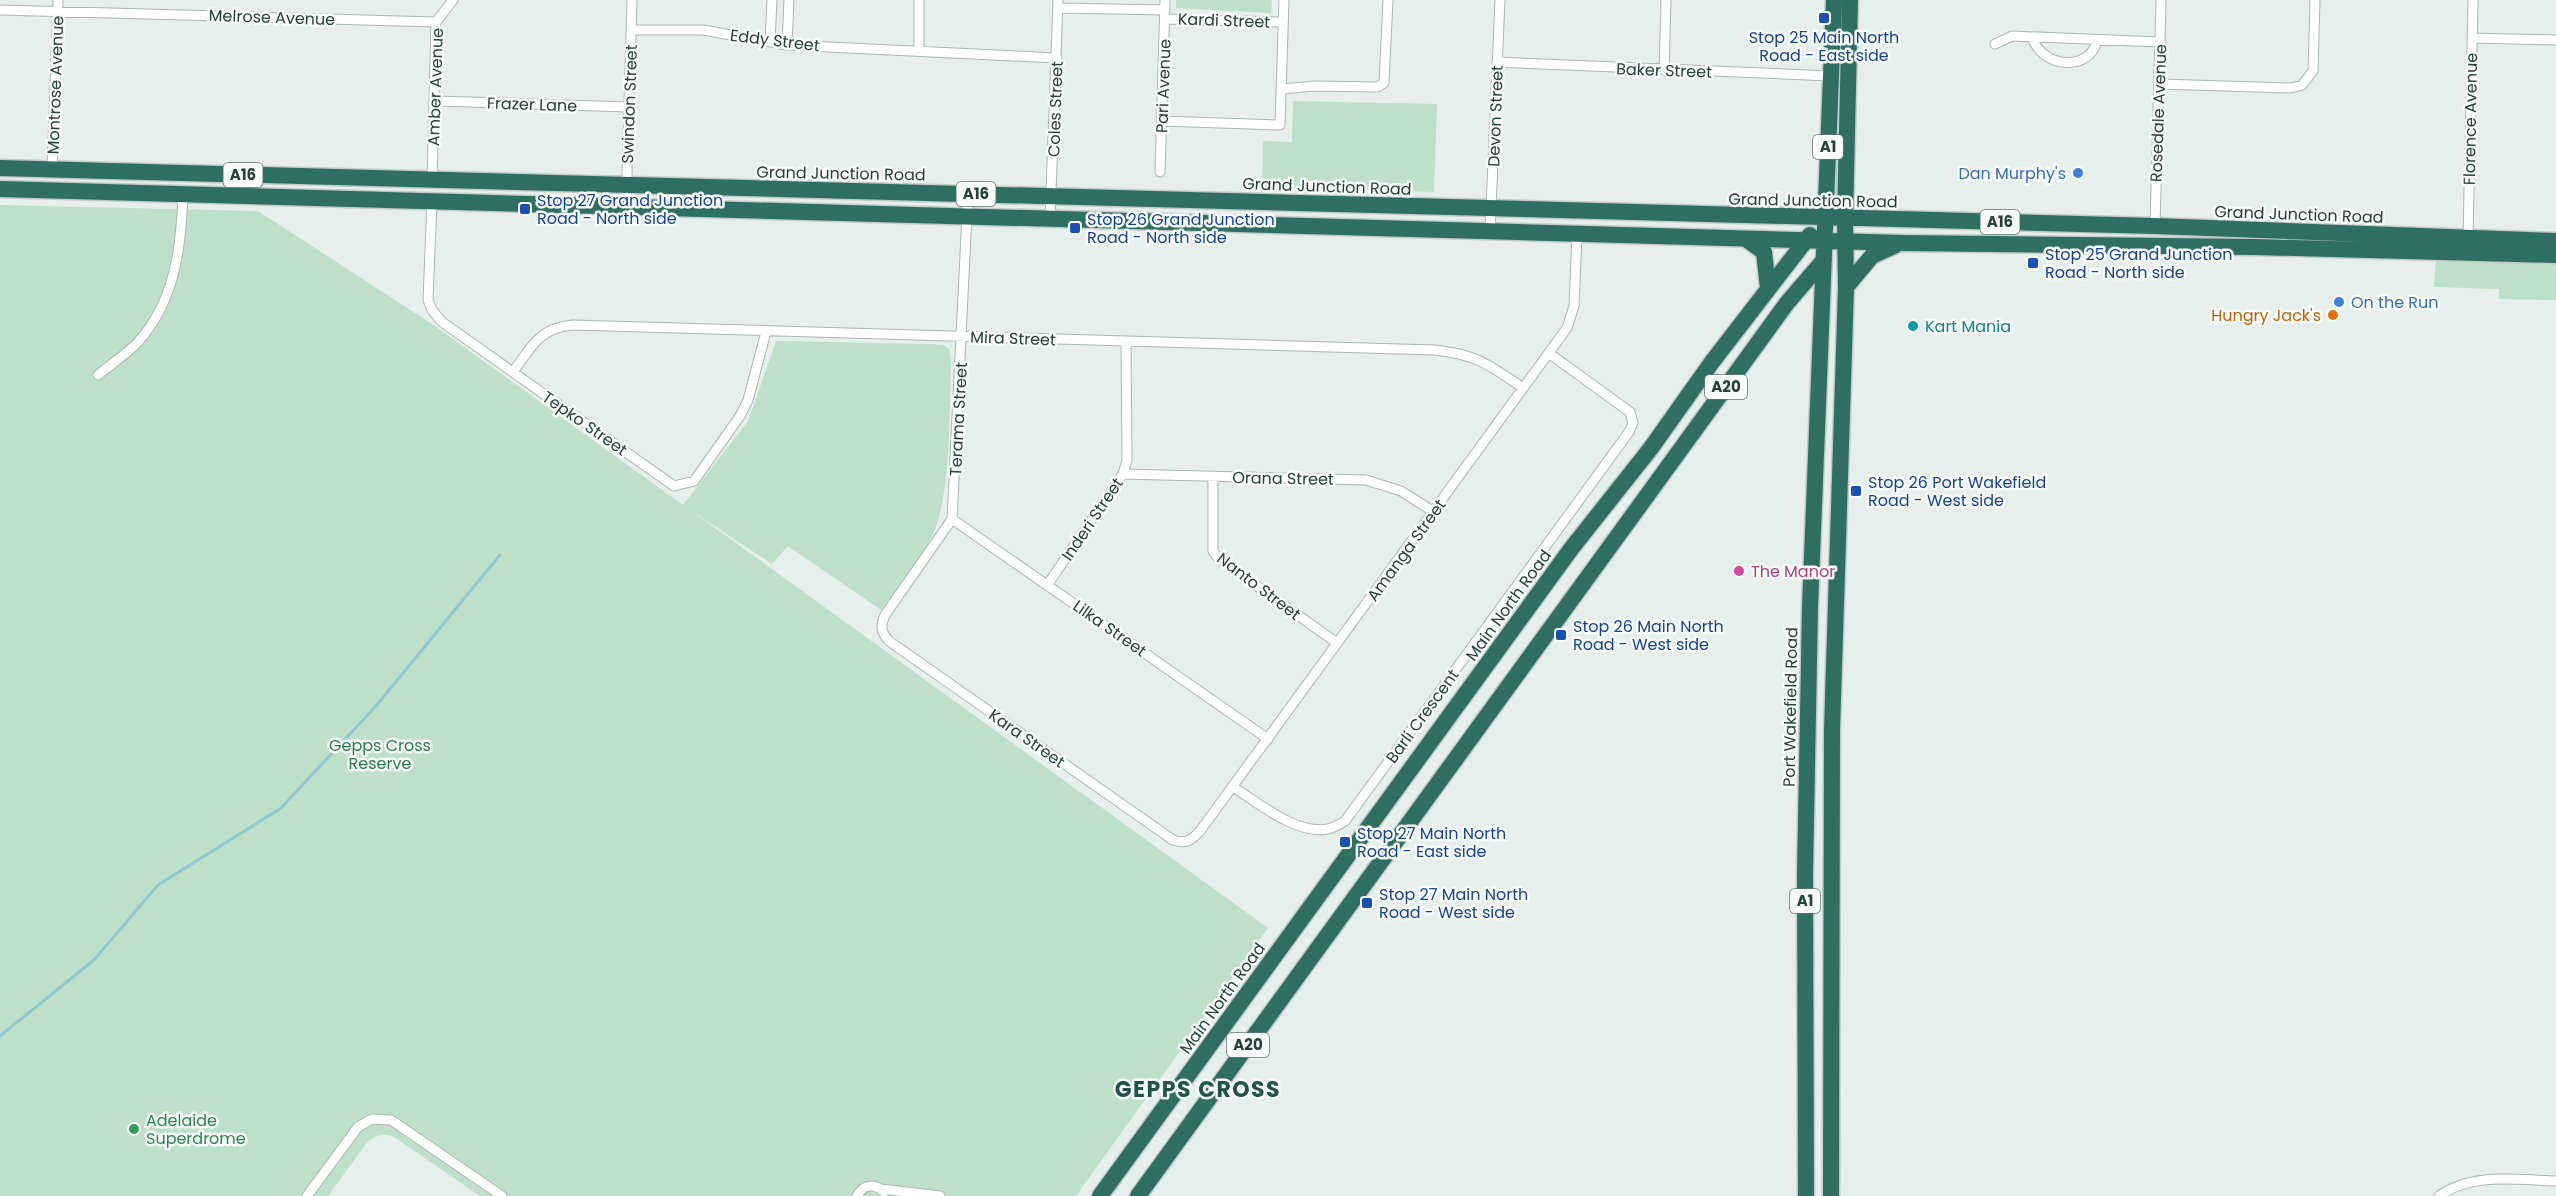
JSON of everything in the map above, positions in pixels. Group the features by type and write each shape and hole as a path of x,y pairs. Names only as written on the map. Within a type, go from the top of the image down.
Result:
{"highway":[{"name":"A1","path":"1825,219 1834,0"},
{"name":"A1","path":"1831,1196 1832,730 1846,287 1845,219 1850,0"},
{"name":"Grand Junction Road","path":"0,168 1825,219 2155,226 2467,245 2556,255"},
{"name":"Grand Junction Road","path":"97,170 105,176 175,179 182,184 183,195"},
{"name":"Grand Junction Road","path":"0,189 1845,242 2155,246 2467,245 2556,241"},
{"path":"1561,211 1577,235 1593,212"},
{"name":"Main North Road","path":"1100,1196 1564,558 1651,448 1768,288 1805,240 1825,219"},
{"name":"Port Wakefield Road","path":"1806,1196 1805,873 1813,510 1825,219"},
{"path":"2155,226 2155,246"},
{"path":"1746,239 1764,252 1768,288"},
{"name":"A20","path":"1138,1196 1786,303 1823,261 1845,242"},
{"path":"1846,287 1872,256 1903,243"},
{"path":"1786,303 1810,305 1821,315"},
{"path":"1651,448 1670,462"},
{"path":"1813,510 1839,511"},
{"path":"1805,873 1831,874"}],"street":[{"name":"Montrose Avenue","path":"52,169 58,0"},
{"name":"Amber Avenue","path":"432,179 436,22 453,0"},
{"name":"Swindon Street","path":"626,207 632,0"},
{"path":"770,41 772,0"},
{"path":"787,45 789,0"},
{"path":"918,51 919,0"},
{"path":"1162,121 1280,125 1284,0"},
{"path":"1282,89 1377,87 1384,83 1388,0"},
{"name":"Devon Street","path":"1490,231 1500,0"},
{"path":"1664,70 1666,0"},
{"name":"Rosedale Avenue","path":"2155,226 2161,0"},
{"path":"2160,84 2291,88 2302,85 2313,70 2315,0"},
{"name":"Florence Avenue","path":"2467,245 2473,0"},
{"name":"Kardi Street","path":"1058,4 1165,10 1283,22"},
{"name":"Coles Street","path":"1050,219 1058,4"},
{"name":"Melrose Avenue","path":"0,10 436,22"},
{"name":"Pari Avenue","path":"1160,172 1165,10"},
{"name":"Eddy Street","path":"631,30 703,30 787,45 1057,58"},
{"path":"1995,44 2012,36 2160,42"},
{"path":"2032,37 2037,49 2044,57 2067,61 2087,57 2094,49 2097,40"},
{"path":"2472,38 2556,40"},
{"name":"Baker Street","path":"1497,62 1831,76"},
{"name":"Frazer Lane","path":"435,101 628,107"},
{"name":"Terama Street","path":"952,519 968,194"},
{"path":"98,375 138,342 163,304 177,267 183,195"},
{"name":"Tepko Street","path":"432,202 428,288 432,310 442,322 674,486 684,486 694,481 740,416 757,373 766,332"},
{"name":"Amanga Street","path":"1184,843 1200,831 1268,740 1567,328 1574,306 1577,235"},
{"name":"Mira Street","path":"513,372 541,334 556,327 1435,350 1464,353 1482,360 1523,388"},
{"name":"Inderi Street","path":"1048,584 1123,474 1126,460 1126,342"},
{"name":"Barli Crescent","path":"1233,787 1289,821 1307,828 1328,829 1345,821 1366,793 1633,423 1630,412 1550,354"},
{"name":"Orana Street","path":"1123,474 1366,480 1401,491 1434,512"},
{"name":"Nanto Street","path":"1213,477 1213,551 1220,559 1337,644"},
{"name":"Lilka Street","path":"952,519 1268,740"},
{"name":"Kara Street","path":"952,519 881,623 882,633 889,641 1173,840 1184,843"},
{"path":"307,1196 358,1127 372,1119 391,1120 502,1196"},
{"path":"2439,1196 2474,1180 2556,1181"},
{"path":"855,1195 869,1185 883,1192 940,1196"}],"green space":[{"path":"1176,0 1272,0 1271,13 1176,8"},
{"path":"1293,101 1437,104 1434,192 1262,187 1263,141 1292,142"},
{"name":"Gepps Cross Reserve","path":"0,205 258,211 432,324 683,505 748,421 776,341 930,344 944,345 949,349 951,361 948,452 943,500 938,521 920,557 881,610 788,546 772,564 689,509 1268,928 1076,1196 480,1196 394,1137 382,1135 366,1144 328,1196 0,1196"},
{"path":"2436,258 2556,261 2556,300 2499,299 2499,289 2434,287"}],"waterway":[{"path":"0,1036 94,960 158,885 281,808 376,706 500,555"}],"place":[{"name":"Stop 25 Main North Road - East side","path":"1824,18"},
{"name":"Dan Murphy's","path":"2078,173"},
{"name":"Stop 27 Grand Junction Road - North side","path":"525,209"},
{"name":"Stop 26 Grand Junction Road - North side","path":"1075,228"},
{"name":"Stop 25 Grand Junction Road - North side","path":"2033,263"},
{"name":"On the Run","path":"2339,302"},
{"name":"Hungry Jack's","path":"2333,315"},
{"name":"Kart Mania","path":"1913,326"},
{"name":"Stop 26 Port Wakefield Road - West side","path":"1856,491"},
{"name":"The Manor","path":"1739,571"},
{"name":"Stop 26 Main North Road - West side","path":"1561,635"},
{"name":"Stop 27 Main North Road - East side","path":"1345,842"},
{"name":"Stop 27 Main North Road - West side","path":"1367,903"},
{"name":"Adelaide Superdrome","path":"134,1129"}],"district":[{"name":"GEPPS CROSS","path":"1198,1089"}]}
